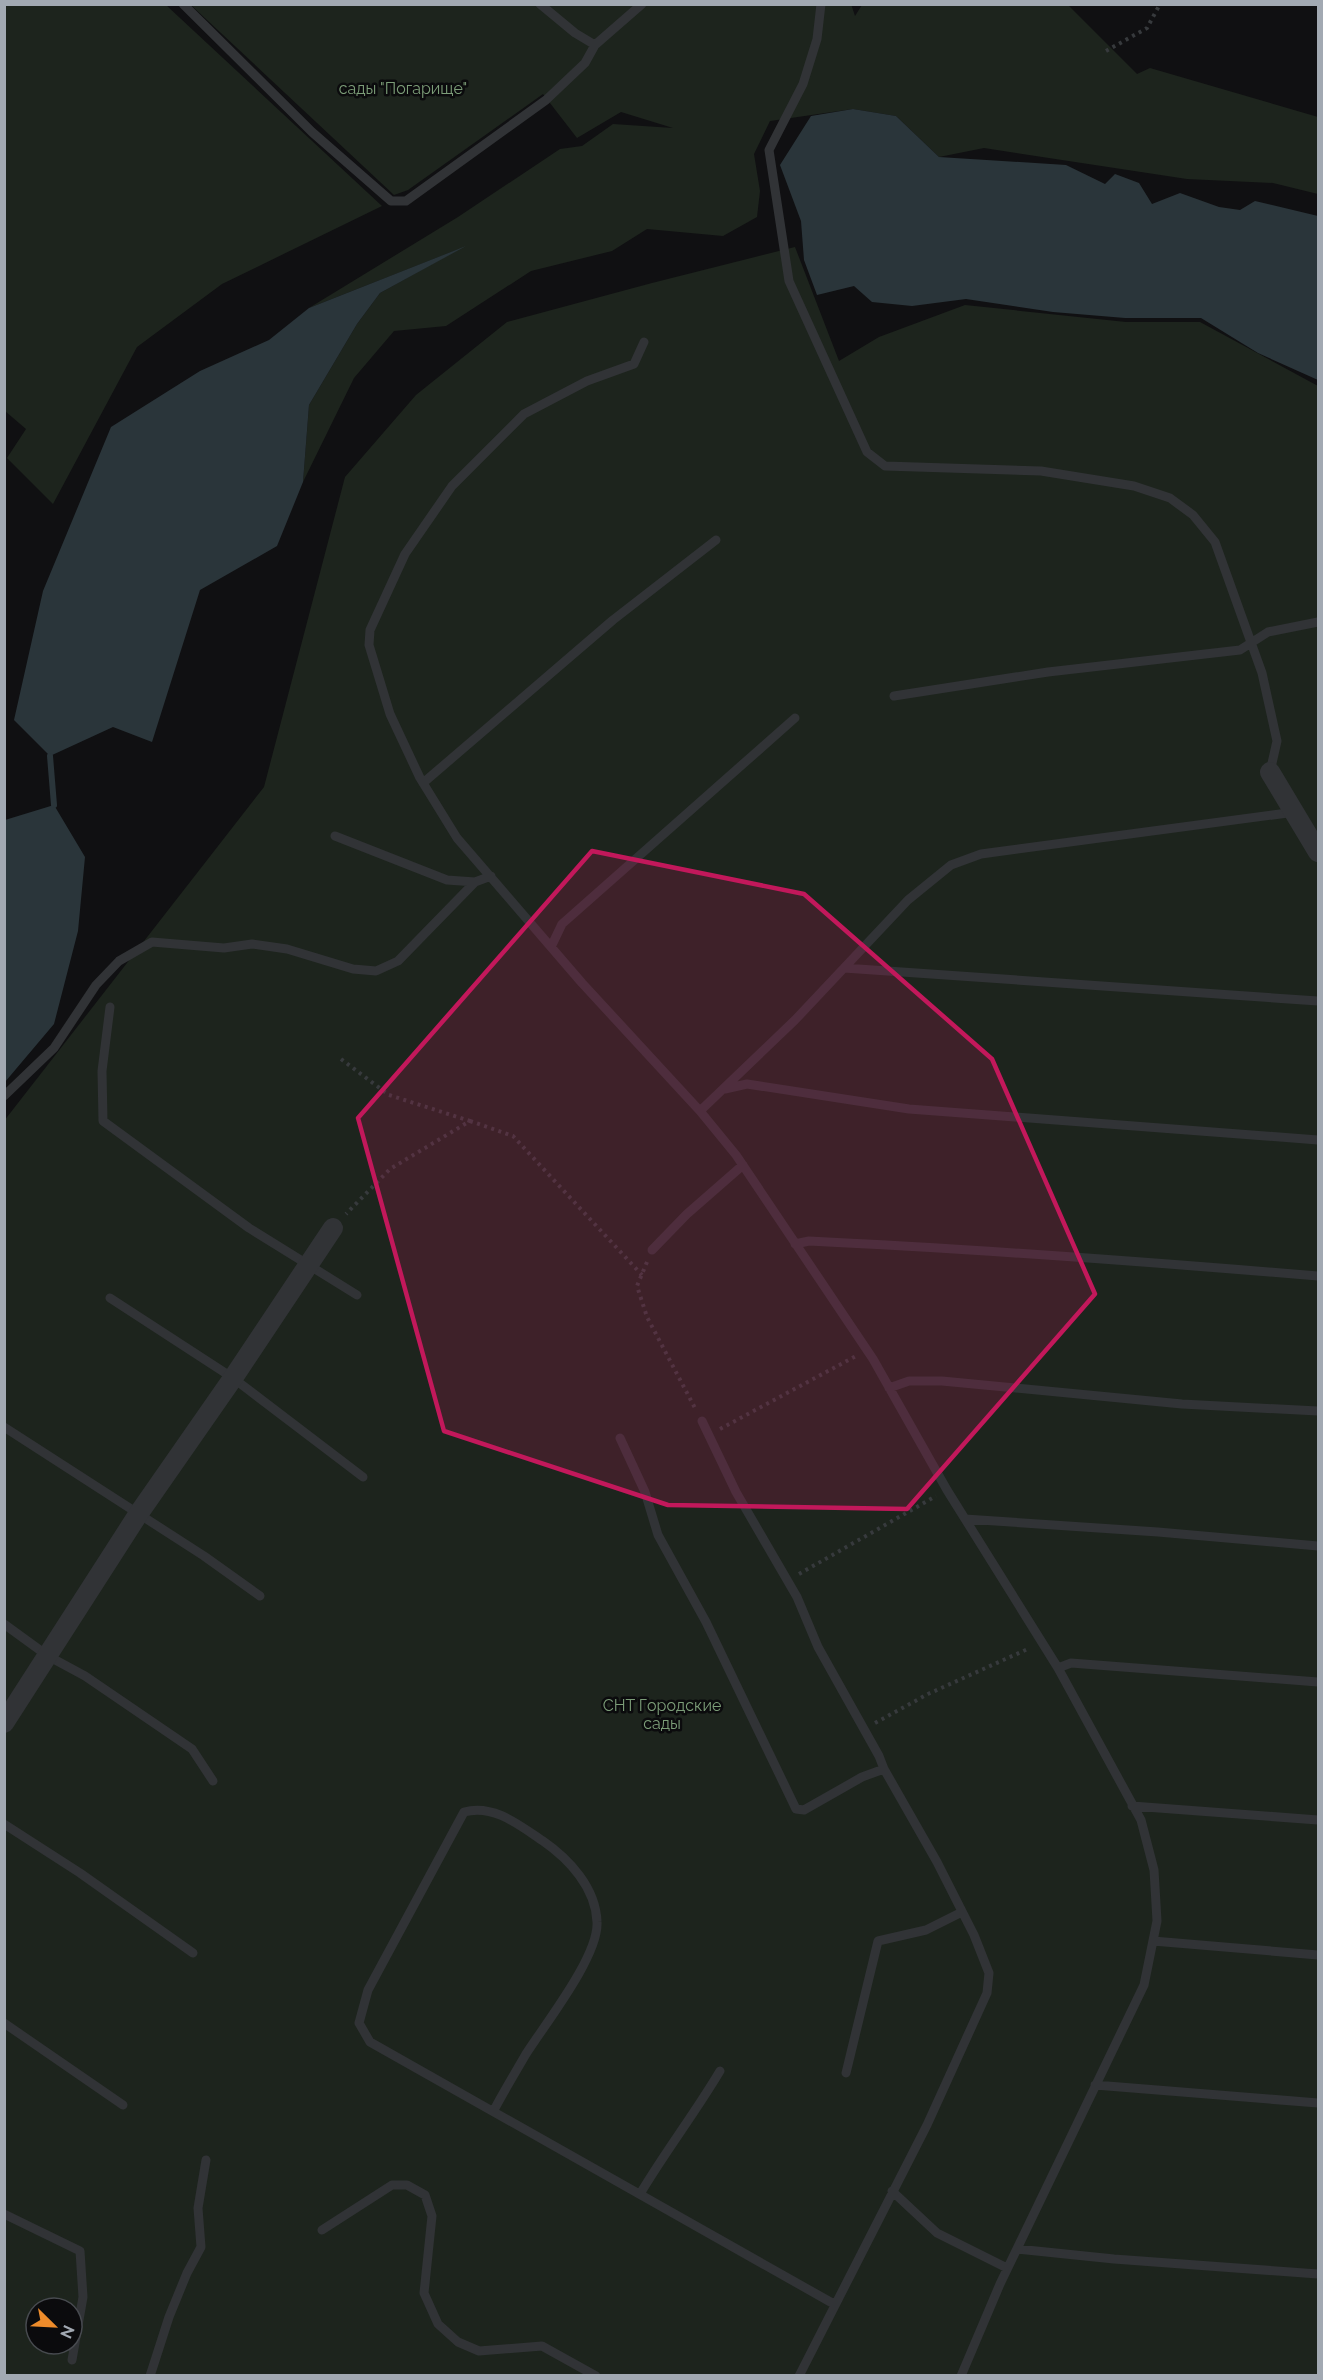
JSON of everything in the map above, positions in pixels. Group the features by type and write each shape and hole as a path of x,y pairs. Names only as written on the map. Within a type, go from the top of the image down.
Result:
{"street":[{"path":"1270,772 1318,852"},
{"path":"4,1723 139,1513 333,1228"}],"lane":[{"path":"183,4 312,132 391,201 406,201 546,100 585,63 595,45 642,4"},
{"path":"540,4 574,33 595,45"},
{"path":"821,4 817,39 803,84 769,150 789,281 867,452 885,466 1041,471 1134,486 1170,498 1193,515 1215,542 1262,673 1277,741 1270,772"},
{"path":"644,342 634,364 587,381 524,414 452,486 405,554 370,630 369,645 390,714 423,783 457,838 700,1112 743,1165 867,1350 947,1490 1058,1668 1141,1820 1154,1870 1157,1921 1144,1984 1007,2268 961,2376"},
{"path":"423,783 613,620 716,540"},
{"path":"894,696 1047,672 1240,650 1249,642 1268,632 1318,622"},
{"path":"551,946 561,924 795,718"},
{"path":"700,1112 844,968 908,900 951,865 981,854 1295,812"},
{"path":"335,836 447,880 475,882 491,876"},
{"path":"4,1096 54,1048 96,986 119,961 152,942 224,948 252,944 287,949 353,969 376,971 399,961 475,882"},
{"path":"844,968 1318,1001"},
{"path":"110,1007 102,1071 103,1121 249,1228 357,1295"},
{"path":"725,1089 747,1084 909,1109 1318,1140"},
{"path":"652,1251 687,1214 743,1165"},
{"path":"795,1244 809,1241 948,1247 1122,1258 1318,1276"},
{"path":"110,1298 233,1378 363,1477"},
{"path":"889,1388 909,1381 942,1381 1182,1404 1318,1411"},
{"path":"702,1421 736,1492 788,1580 818,1647 962,1912 989,1973 987,1993 927,2125 799,2376"},
{"path":"4,1427 139,1513 260,1596"},
{"path":"620,1438 645,1492 658,1535 727,1663 796,1809 804,1810 862,1777 884,1769"},
{"path":"965,1519 1318,1546"},
{"path":"4,1624 48,1656 85,1676 192,1749 213,1781"},
{"path":"1058,1668 1071,1663 1318,1682"},
{"path":"1132,1806 1318,1820"},
{"path":"494,2110 589,1954 598,1923 594,1900 579,1873 545,1843 501,1814 477,1809 464,1812 368,1990 359,2023 370,2042 834,2304"},
{"path":"4,1824 81,1873 193,1953"},
{"path":"846,2073 878,1941 926,1930 962,1912"},
{"path":"1153,1941 1318,1955"},
{"path":"4,2023 123,2104"},
{"path":"640,2194 663,2156 698,2109 720,2071"},
{"path":"1095,2085 1318,2103"},
{"path":"150,2376 176,2300 201,2247 198,2208 206,2160"},
{"path":"322,2230 392,2185 407,2185 425,2195 432,2216 424,2293 438,2324 458,2342 479,2351 542,2346 596,2376"},
{"path":"892,2191 943,2237 1007,2268"},
{"path":"4,2214 80,2251 83,2297 72,2360"},
{"path":"1017,2249 1114,2259 1318,2274"}],"path":[{"path":"1106,51 1147,28 1160,4"},
{"path":"341,1059 389,1095 513,1136 642,1275"},
{"path":"333,1228 390,1169 470,1121"},
{"path":"652,1251 637,1286 647,1317 702,1421"},
{"path":"709,1436 867,1350"},
{"path":"788,1580 947,1490"},
{"path":"864,1729 928,1694 1042,1644"}],"highlighted area":[{"path":"592,851 804,894 992,1059 1095,1294 907,1509 668,1505 444,1431 358,1118"}],"green space":[{"path":"5,4 166,5 382,206 222,284 137,347 53,504 7,458 26,429 5,411"},
{"name":"сады \"Погарище\"","path":"851,4 855,16 862,5 1068,5 1137,74 1150,68 1318,117 1318,194 1273,183 1187,179 984,148 939,157 896,116 853,109 770,121 754,154 760,191 757,217 723,236 647,229 612,251 531,271 446,326 394,331 354,378 303,482 309,405 357,324 380,293 459,249 309,308 458,217 560,149 582,146 613,124 673,128 621,112 577,138 543,94 408,190 394,195 191,5"},
{"name":"СНТ Городские сады","path":"795,247 839,361 879,337 965,305 1126,322 1200,322 1318,386 1318,2375 5,2375 4,1121 264,787 345,477 416,395 507,322"}],"shaded area":[{"path":"853,109 896,116 939,157 1066,165 1105,184 1115,174 1139,183 1152,204 1180,193 1219,207 1240,210 1255,201 1318,216 1318,380 1258,353 1201,318 1125,318 1053,312 966,299 912,306 872,302 854,286 817,295 804,260 801,221 780,165 811,116"},
{"path":"466,246 380,293 357,324 309,405 303,482 277,546 200,590 152,742 113,727 50,756 14,720 43,591 111,427 200,371 269,340 309,308"},
{"path":"54,805 85,857 78,931 54,1024 5,1082 5,820"}],"waterway":[{"path":"50,756 54,805"}]}
